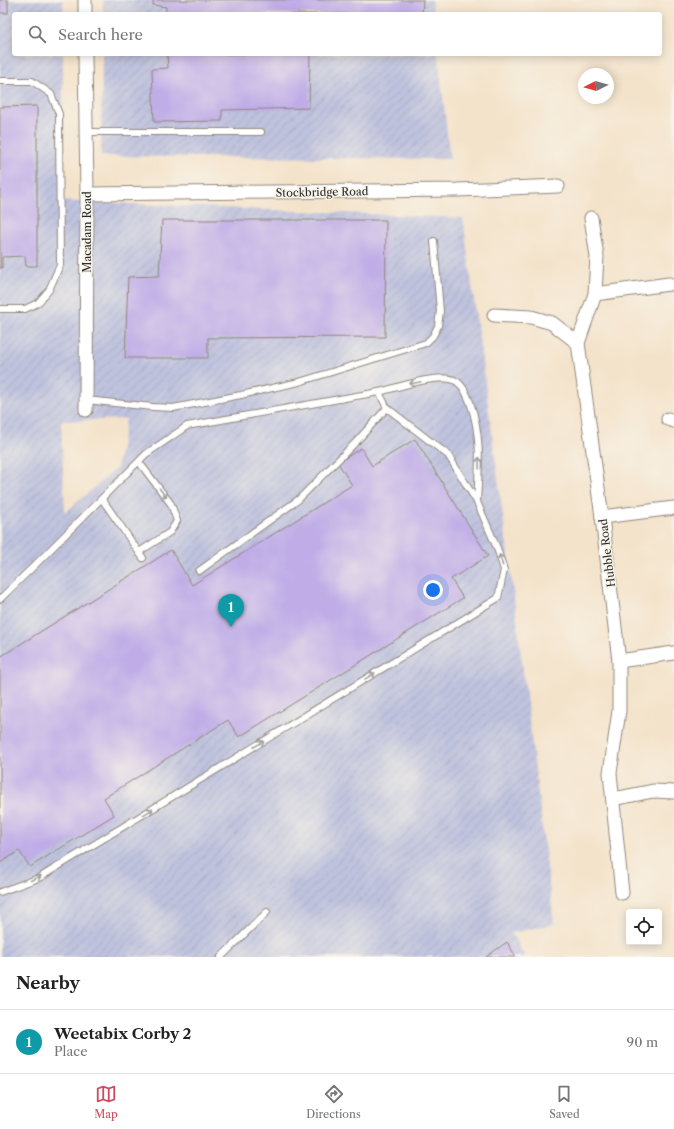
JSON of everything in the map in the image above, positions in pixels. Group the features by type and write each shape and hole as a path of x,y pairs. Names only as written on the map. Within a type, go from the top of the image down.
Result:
{"street":[{"path":"85,0 85,12"},
{"name":"Macadam Road","path":"85,56 87,194 86,405"},
{"name":"Stockbridge Road","path":"87,194 456,190 558,186"},
{"name":"Hubble Road","path":"591,218 597,256 595,294 578,343 602,517 619,661 619,711 610,773 622,893"},
{"path":"595,294 669,284"},
{"path":"494,315 531,317 552,323 578,343"},
{"path":"602,517 674,508"},
{"path":"619,661 674,653"},
{"path":"613,799 653,791 674,792"}],"lane":[{"path":"0,81 32,81 51,94 59,114 60,265 50,290 38,303 25,309 0,309"},
{"path":"86,132 261,132"},
{"path":"86,405 173,408 298,382 426,343 434,336 438,326 440,311 434,241"},
{"path":"0,599 146,454 187,426 379,392 443,378 455,380 465,389 473,411 478,436 479,467 477,502"},
{"path":"0,892 39,878 498,598 504,570 497,548 477,502 448,455 387,408 379,392"},
{"path":"199,571 298,500 356,442 387,408"},
{"path":"102,499 141,555 170,532 177,520 171,504 139,462"},
{"path":"221,957 267,912"}],"shaded area":[{"path":"0,0 63,0 63,12 12,12 12,56 63,56 62,201 463,218 516,613 554,924 511,933 525,957 0,957","holes":["126,419 117,468 65,513 61,421"]},
{"path":"103,0 432,0 433,12 103,12"},
{"path":"102,56 438,56 450,159 101,156"}],"building":[{"path":"0,0 8,0 8,13 0,13"},
{"path":"153,0 423,0 422,12 166,12 166,7 153,5"},
{"path":"167,56 310,56 309,108 222,110 222,121 154,122 152,69 168,68"},
{"path":"37,106 37,266 26,266 25,256 2,257 2,268 0,268 0,107"},
{"path":"162,220 386,220 385,337 208,338 208,358 125,358 128,277 159,276"},
{"path":"415,439 488,556 451,579 463,598 239,737 228,720 104,798 114,815 30,867 19,851 0,863 0,657 171,550 192,585 352,485 338,463 361,448 372,466"},
{"path":"507,942 516,957 486,957"}],"place":[{"name":"Weetabix Corby 2","path":"231,627"}]}
